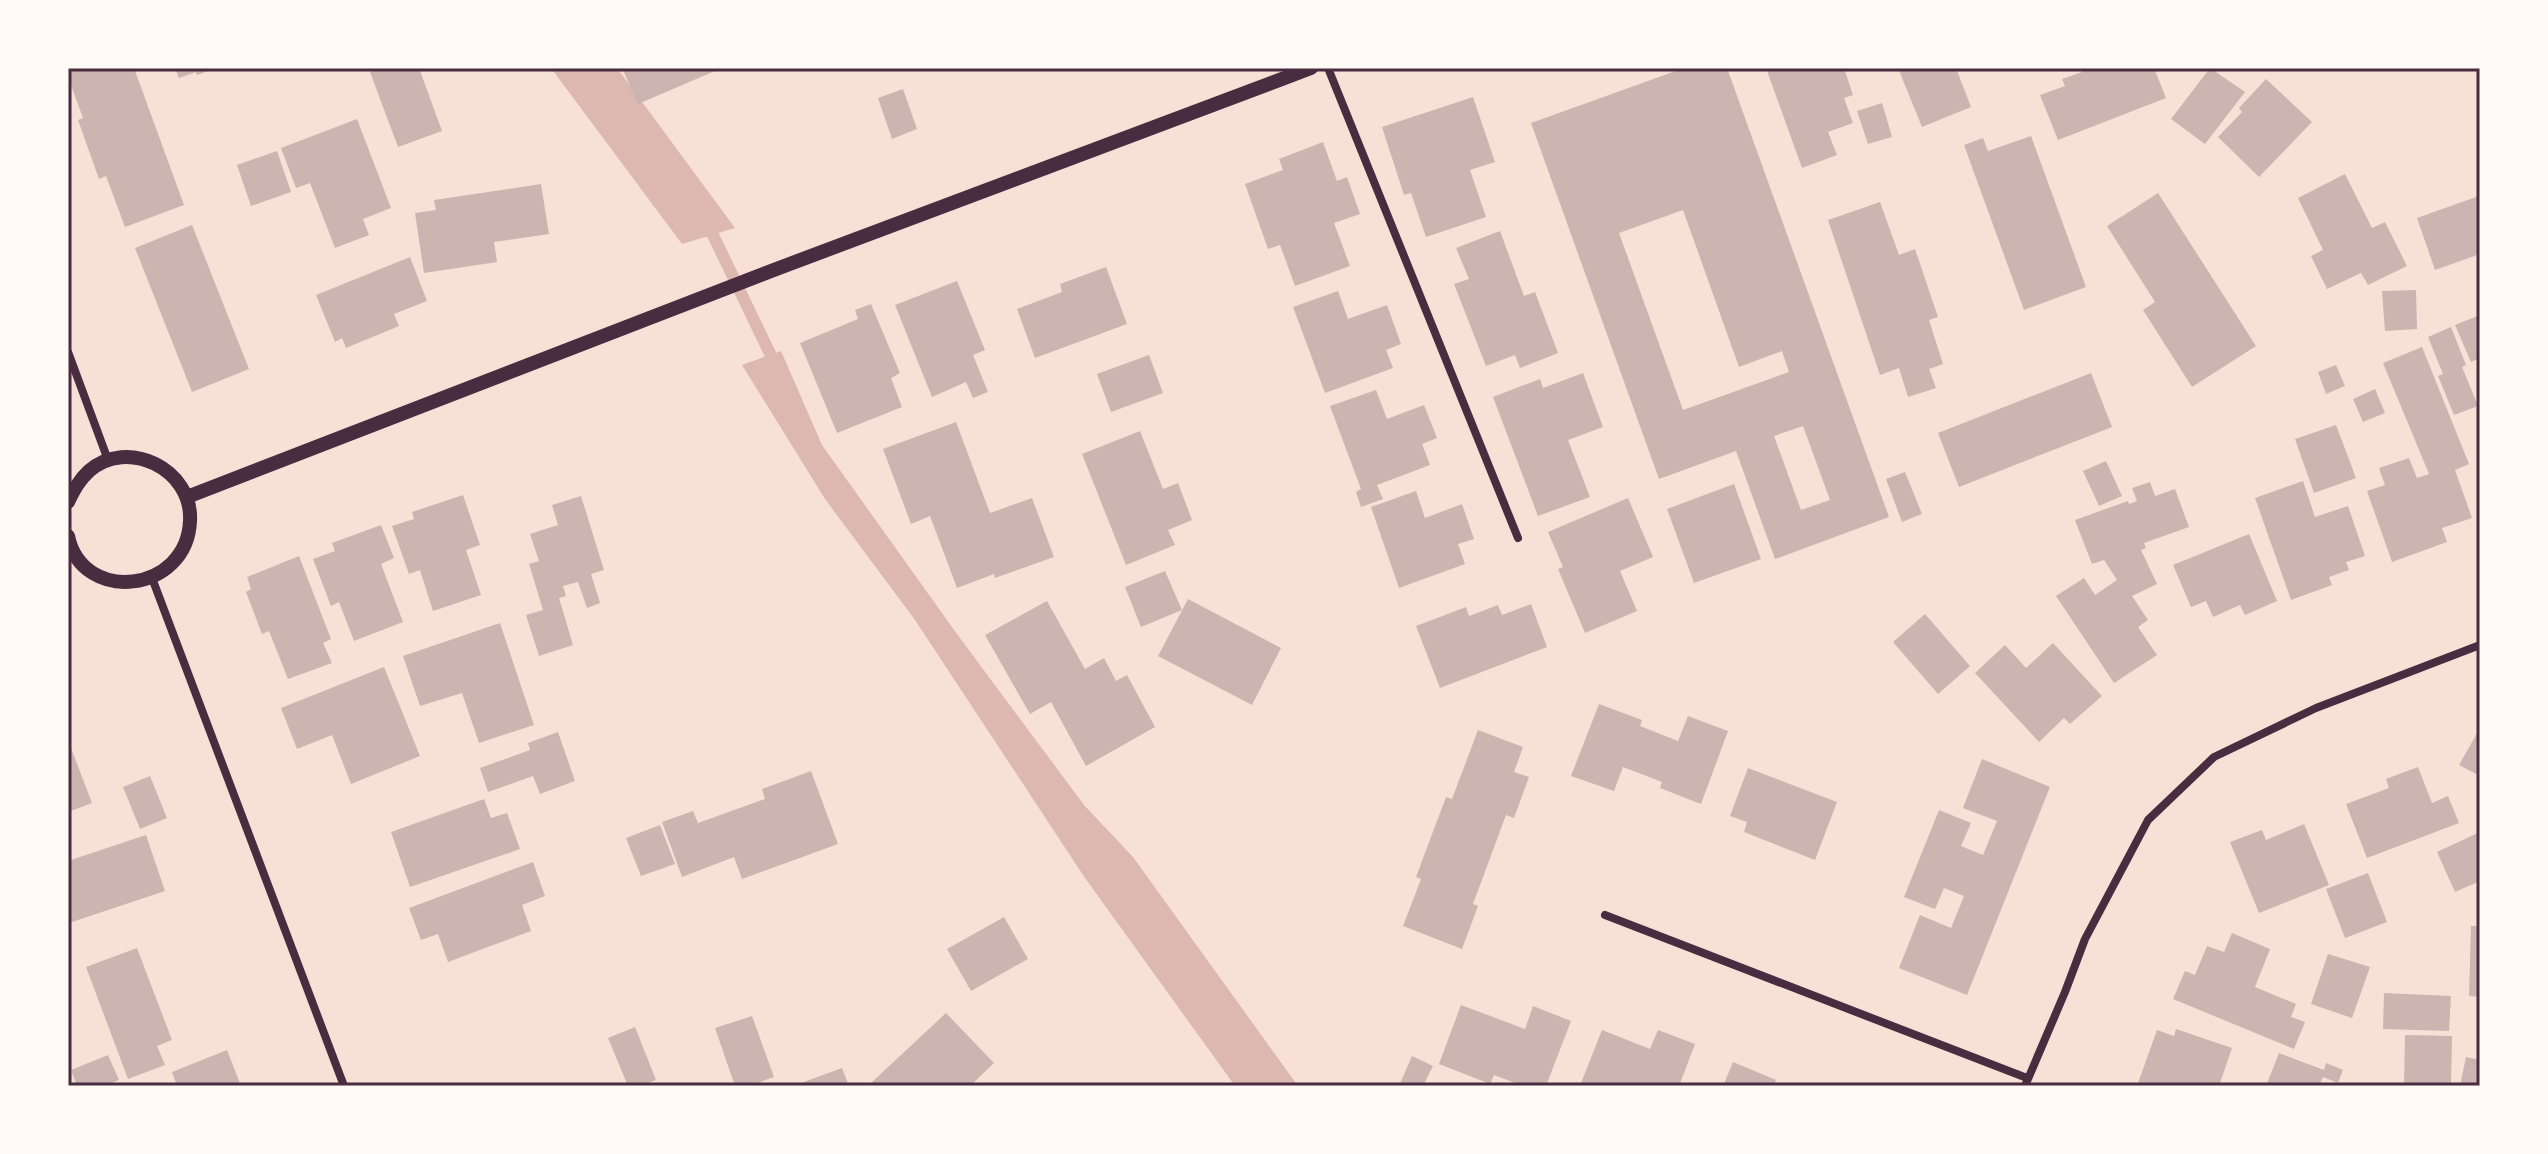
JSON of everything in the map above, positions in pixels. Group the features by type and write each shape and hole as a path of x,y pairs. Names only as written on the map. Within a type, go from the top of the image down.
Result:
{"street":[{"path":"187,497 779,268 1311,68"},
{"path":"1328,68 1518,538"},
{"path":"68,352 108,460"},
{"path":"68,502 76,484 90,469 108,460 127,456 146,459 163,467 177,480 187,497 191,516 189,535 181,553 169,568 152,578 133,583 113,581 94,573 68,540"},
{"path":"152,578 344,1086"},
{"path":"1605,915 2026,1082 2085,939 2148,820 2214,757 2316,708 2480,645"}],"shaded area":[{"path":"551,68 617,68 735,228 682,244"},
{"path":"781,351 822,445 957,634 1084,805 1133,857 1298,1086 1235,1086 1085,878 915,620 825,499 742,365"}],"building":[{"path":"68,68 134,68 184,205 125,227 106,176 99,179 78,120 83,118 68,77"},
{"path":"175,68 216,68 179,78"},
{"path":"381,68 419,68 442,131 398,147 370,72"},
{"path":"622,68 722,68 638,104"},
{"path":"1684,68 1727,68 1889,517 1775,559 1736,451 1659,479 1531,123","holes":["1683,210 1739,367 1782,351 1789,372 1683,410 1619,233","1803,426 1830,500 1801,510 1774,436"]},
{"path":"1766,68 1844,68 1853,95 1844,98 1853,123 1828,132 1837,155 1802,168"},
{"path":"1898,68 1956,68 1971,107 1922,127"},
{"path":"2080,68 2145,68 2146,71 2154,68 2166,98 2058,140 2040,95 2065,86 2062,79 2082,72"},
{"path":"2210,68 2245,92 2205,144 2171,119"},
{"path":"2266,79 2312,122 2259,177 2218,137 2242,112 2239,108"},
{"path":"903,89 917,129 892,139 878,98"},
{"path":"1473,97 1495,162 1470,170 1486,217 1426,237 1411,193 1404,195 1382,127"},
{"path":"1882,103 1892,137 1868,144 1857,111"},
{"path":"357,119 391,208 363,219 369,235 335,248 310,183 296,188 281,148"},
{"path":"2031,136 2086,287 2024,310 1964,145 1983,138 1988,151"},
{"path":"1323,142 1337,181 1347,177 1360,214 1334,223 1350,266 1295,286 1280,245 1268,249 1245,184 1283,170 1279,159"},
{"path":"277,151 291,192 251,206 237,165"},
{"path":"2345,174 2372,228 2385,222 2407,266 2368,285 2361,273 2327,289 2311,256 2323,250 2298,198"},
{"path":"541,184 549,234 494,242 497,262 424,273 415,213 436,210 434,200"},
{"path":"2480,191 2480,254 2435,270 2417,218 2476,197"},
{"path":"2158,193 2256,346 2192,387 2143,310 2155,302 2107,226"},
{"path":"1880,202 1899,255 1915,249 1938,317 1929,320 1943,364 1929,369 1936,388 1908,397 1899,368 1880,375 1828,220"},
{"path":"192,225 249,369 192,392 135,248"},
{"path":"1500,231 1524,296 1535,292 1558,353 1520,368 1515,355 1486,366 1454,284 1469,279 1456,248"},
{"path":"410,257 427,301 394,314 399,326 346,348 342,338 335,342 316,295"},
{"path":"1106,267 1127,324 1035,358 1017,309 1062,292 1060,284"},
{"path":"957,281 985,350 973,355 988,392 973,398 966,382 932,397 895,305"},
{"path":"2416,290 2417,329 2385,331 2382,291"},
{"path":"1338,291 1348,319 1387,305 1401,344 1386,350 1393,368 1325,393 1293,307"},
{"path":"871,304 900,373 891,378 902,407 837,433 800,343 858,319 855,310"},
{"path":"2480,315 2480,358 2471,362 2455,325"},
{"path":"2451,327 2466,365 2462,367 2478,406 2454,415 2438,376 2443,374 2428,337"},
{"path":"2422,347 2469,464 2455,470 2472,518 2442,528 2447,542 2392,562 2367,491 2385,485 2379,468 2409,458 2417,478 2429,474 2383,363"},
{"path":"1149,355 1163,393 1111,412 1097,374"},
{"path":"2336,365 2345,386 2326,394 2318,372"},
{"path":"1583,373 1603,427 1568,440 1590,497 1538,516 1493,397 1540,379 1543,388"},
{"path":"2091,373 2112,427 1959,487 1938,433"},
{"path":"2375,389 2385,413 2363,422 2353,399"},
{"path":"1376,390 1387,419 1424,405 1437,438 1422,444 1430,465 1377,485 1383,499 1361,507 1356,492 1361,489 1330,406"},
{"path":"956,422 990,513 1032,498 1054,557 957,588 930,516 911,524 883,449"},
{"path":"2336,425 2356,478 2314,493 2295,439"},
{"path":"1140,431 1163,489 1178,483 1192,520 1168,530 1175,545 1126,565 1082,454"},
{"path":"2106,461 2122,496 2099,506 2083,471"},
{"path":"1905,472 1922,514 1902,522 1886,479"},
{"path":"2303,481 2315,517 2348,506 2365,556 2346,562 2349,570 2329,577 2332,585 2291,600 2255,498"},
{"path":"2150,482 2155,496 2175,489 2189,527 2144,543 2146,548 2141,550 2157,584 2132,596 2148,620 2138,627 2157,655 2114,683 2056,596 2084,578 2095,595 2117,580 2104,560 2092,564 2075,520 2128,501 2129,504 2137,501 2132,488"},
{"path":"1734,484 1761,559 1694,583 1667,509"},
{"path":"1416,491 1425,518 1462,504 1474,539 1458,544 1465,564 1399,588 1371,507"},
{"path":"463,495 480,545 466,550 481,595 433,611 420,570 409,574 392,526 414,519 412,512"},
{"path":"581,496 604,570 591,574 600,603 587,608 578,582 563,586 566,596 559,598 573,645 539,656 526,615 543,610 529,564 539,561 530,534 558,525 552,505"},
{"path":"1628,498 1653,557 1620,571 1637,611 1585,633 1558,569 1563,567 1548,532"},
{"path":"381,525 394,558 381,564 403,622 354,641 339,602 331,606 313,559 335,551 332,543"},
{"path":"2249,534 2277,601 2245,615 2240,605 2213,617 2206,601 2191,607 2173,565"},
{"path":"299,556 331,639 323,643 332,663 288,679 269,631 262,634 246,592 251,589 247,577"},
{"path":"1165,571 1182,610 1141,627 1125,587"},
{"path":"1188,599 1281,648 1252,705 1158,656"},
{"path":"1047,601 1085,669 1104,658 1116,681 1127,675 1155,727 1086,766 1051,702 1030,714 985,635"},
{"path":"1531,604 1547,647 1440,688 1416,626 1466,607 1469,616 1498,605 1502,615"},
{"path":"1925,614 1970,666 1938,694 1893,642"},
{"path":"500,623 534,725 479,743 462,693 420,706 403,656"},
{"path":"2053,643 2102,696 2070,724 2064,718 2039,742 1975,673 2005,645 2026,668"},
{"path":"384,667 420,756 351,784 332,735 297,749 281,708"},
{"path":"1599,704 1642,720 1640,726 1678,741 1688,716 1728,731 1701,804 1660,788 1662,782 1623,767 1614,791 1571,776"},
{"path":"2480,728 2480,776 2459,765"},
{"path":"1478,730 1523,747 1514,772 1529,777 1514,818 1506,815 1473,904 1478,906 1462,949 1403,926 1421,879 1416,877 1446,797 1452,799"},
{"path":"558,732 575,781 540,794 533,776 488,792 480,768 530,750 528,743"},
{"path":"68,740 92,803 68,812"},
{"path":"1982,759 2050,787 1967,995 1899,968 1920,915 1951,928 1964,896 1944,888 1935,909 1904,897 1939,810 1971,823 1961,846 1983,855 1997,821 1963,808"},
{"path":"2418,767 2432,803 2448,796 2459,823 2367,858 2346,804 2389,788 2386,779"},
{"path":"1748,768 1837,802 1815,860 1744,832 1747,822 1730,816"},
{"path":"811,771 838,844 742,879 734,857 682,877 662,822 693,811 698,823 765,799 762,789"},
{"path":"150,776 167,818 140,829 123,787"},
{"path":"484,799 491,818 507,813 520,849 410,887 391,832"},
{"path":"2304,824 2329,885 2259,913 2230,842 2262,830 2266,840"},
{"path":"660,825 675,864 641,876 626,838"},
{"path":"2480,832 2480,881 2455,892 2437,852"},
{"path":"146,835 165,891 69,923 68,861"},
{"path":"533,862 545,896 522,905 531,931 448,962 438,934 421,940 409,908"},
{"path":"2368,873 2387,922 2345,938 2326,889"},
{"path":"1004,917 1028,959 971,991 947,949"},
{"path":"2471,926 2480,926 2480,997 2469,996"},
{"path":"2232,933 2270,949 2255,987 2296,1004 2291,1017 2305,1022 2294,1049 2173,999 2185,971 2195,975 2207,946 2224,952"},
{"path":"137,948 172,1040 157,1046 165,1065 128,1079 86,967"},
{"path":"2328,954 2370,967 2352,1018 2311,1004"},
{"path":"2384,993 2451,996 2449,1031 2383,1029"},
{"path":"1461,1005 1525,1029 1533,1006 1571,1021 1546,1086 1523,1086 1494,1075 1490,1084 1439,1064"},
{"path":"946,1013 994,1063 970,1086 874,1086 871,1083"},
{"path":"752,1016 774,1077 749,1086 735,1086 715,1028"},
{"path":"635,1027 656,1080 640,1086 628,1086 608,1038"},
{"path":"2176,1029 2232,1048 2219,1086 2137,1086 2157,1030 2174,1036"},
{"path":"1602,1030 1650,1049 1658,1030 1695,1044 1679,1086 1589,1086 1581,1083"},
{"path":"2405,1035 2452,1036 2451,1086 2404,1086"},
{"path":"227,1050 241,1086 177,1086 172,1072"},
{"path":"2279,1053 2324,1070 2326,1063 2343,1070 2338,1083 2323,1077 2319,1086 2266,1086"},
{"path":"108,1055 119,1080 104,1086 77,1086 71,1070"},
{"path":"1412,1056 1433,1066 1423,1086 1399,1086"},
{"path":"2466,1057 2480,1060 2480,1086 2460,1086"},
{"path":"1733,1062 1776,1080 1773,1086 1723,1086"},
{"path":"842,1068 849,1086 793,1086"}],"waterway":[{"path":"704,222 776,366"}]}
